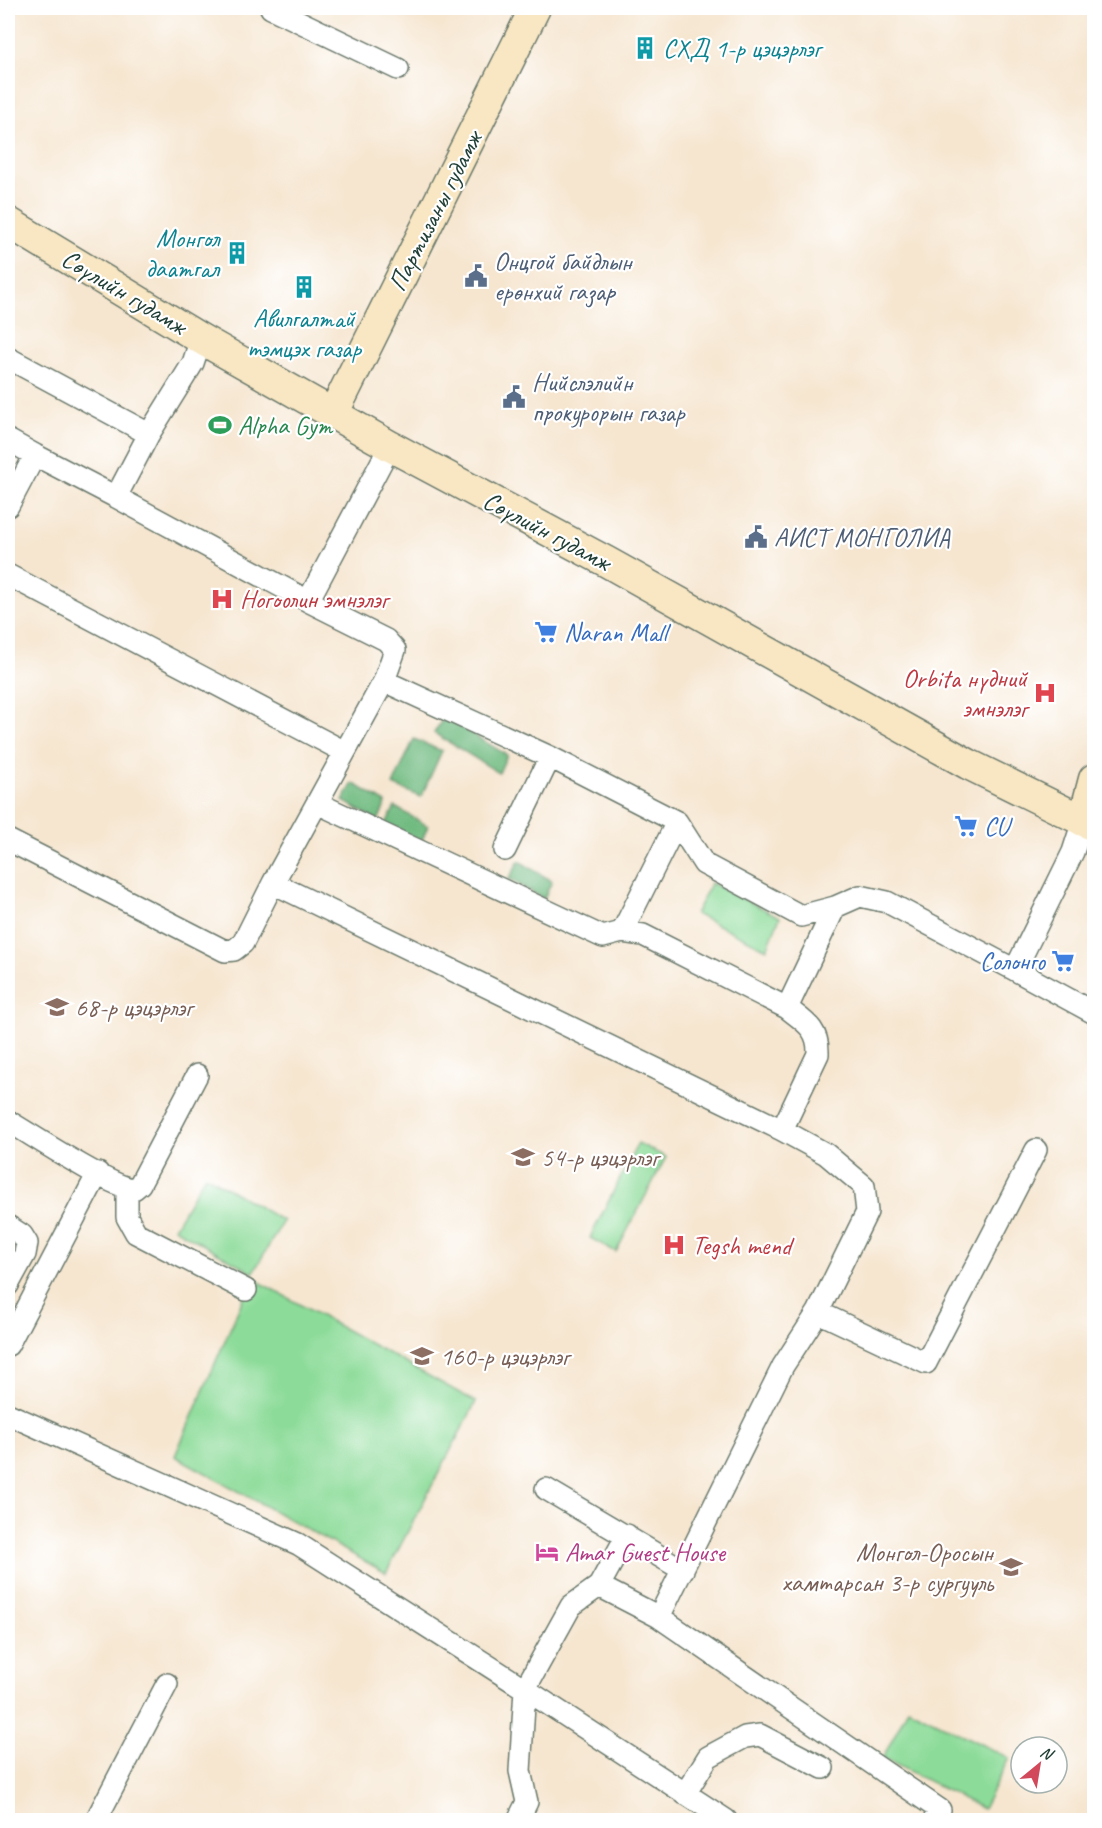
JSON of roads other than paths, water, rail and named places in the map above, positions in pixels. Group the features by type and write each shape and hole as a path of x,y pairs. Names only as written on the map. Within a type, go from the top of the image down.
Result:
{"main road":[{"name":"Партизаны гудамж","path":"333,414 535,8"},
{"name":"Сөүлийн гудамж","path":"8,222 201,339 390,446 596,557 968,764 1089,824"},
{"path":"1089,824 1095,779"}],"street":[{"path":"271,8 398,69"},
{"path":"116,497 149,434 193,363 201,339"},
{"path":"8,358 149,434"},
{"path":"8,440 308,601 386,639 395,650 384,681 273,883 243,943 234,950 225,951 8,840"},
{"path":"308,601 390,446"},
{"path":"8,506 35,455"},
{"path":"8,575 345,752"},
{"path":"384,681 550,757 677,822 704,864 801,916 835,907 860,896 887,902 1095,1012"},
{"path":"505,849 550,757"},
{"path":"317,803 603,937 622,932 643,935 787,1008 813,1028 819,1040 818,1054 782,1130"},
{"path":"622,932 677,822"},
{"path":"1015,970 1089,824"},
{"path":"273,883 782,1130 826,1154 864,1186 867,1212 818,1312 783,1366 659,1617"},
{"path":"787,1008 835,907"},
{"path":"8,1121 127,1189 134,1189 140,1184 197,1076"},
{"path":"818,1312 926,1363 1036,1150"},
{"path":"8,1345 98,1173"},
{"path":"127,1189 127,1217 136,1233 246,1290"},
{"path":"8,1226 22,1235 27,1242 25,1254 8,1285"},
{"path":"8,1414 298,1544 726,1821"},
{"path":"546,1489 683,1570"},
{"path":"518,1821 527,1802 520,1771 525,1689 571,1606 599,1586 627,1535"},
{"path":"599,1586 659,1617 940,1810 934,1821"},
{"path":"96,1821 167,1684"},
{"path":"686,1794 708,1757 745,1737 760,1734 823,1768"}],"place":[{"name":"СХД 1-р цэцэрлэг","path":"645,48"},
{"name":"Монгол даатгал","path":"237,253"},
{"name":"Онцгой байдлын ерөнхий газар","path":"476,276"},
{"name":"Авилгалтай тэмцэх газар","path":"304,287"},
{"name":"Нийслэлийн прокурорын газар","path":"514,397"},
{"name":"Alpha Gym","path":"220,425"},
{"name":"АИСТ МОНГОЛИА","path":"756,537"},
{"name":"Ногоолин эмнэлэг","path":"222,599"},
{"name":"Naran Mall","path":"546,632"},
{"name":"Orbita нүдний эмнэлэг","path":"1045,693"},
{"name":"CU","path":"966,826"},
{"name":"Солонго","path":"1063,961"},
{"name":"68-р цэцэрлэг","path":"57,1007"},
{"name":"54-р цэцэрлэг","path":"523,1157"},
{"name":"Tegsh mend","path":"674,1245"},
{"name":"160-р цэцэрлэг","path":"422,1356"},
{"name":"Amar Guest House","path":"547,1552"},
{"name":"Монгол-Оросын хамтарсан 3-р сургууль","path":"1011,1567"}]}
